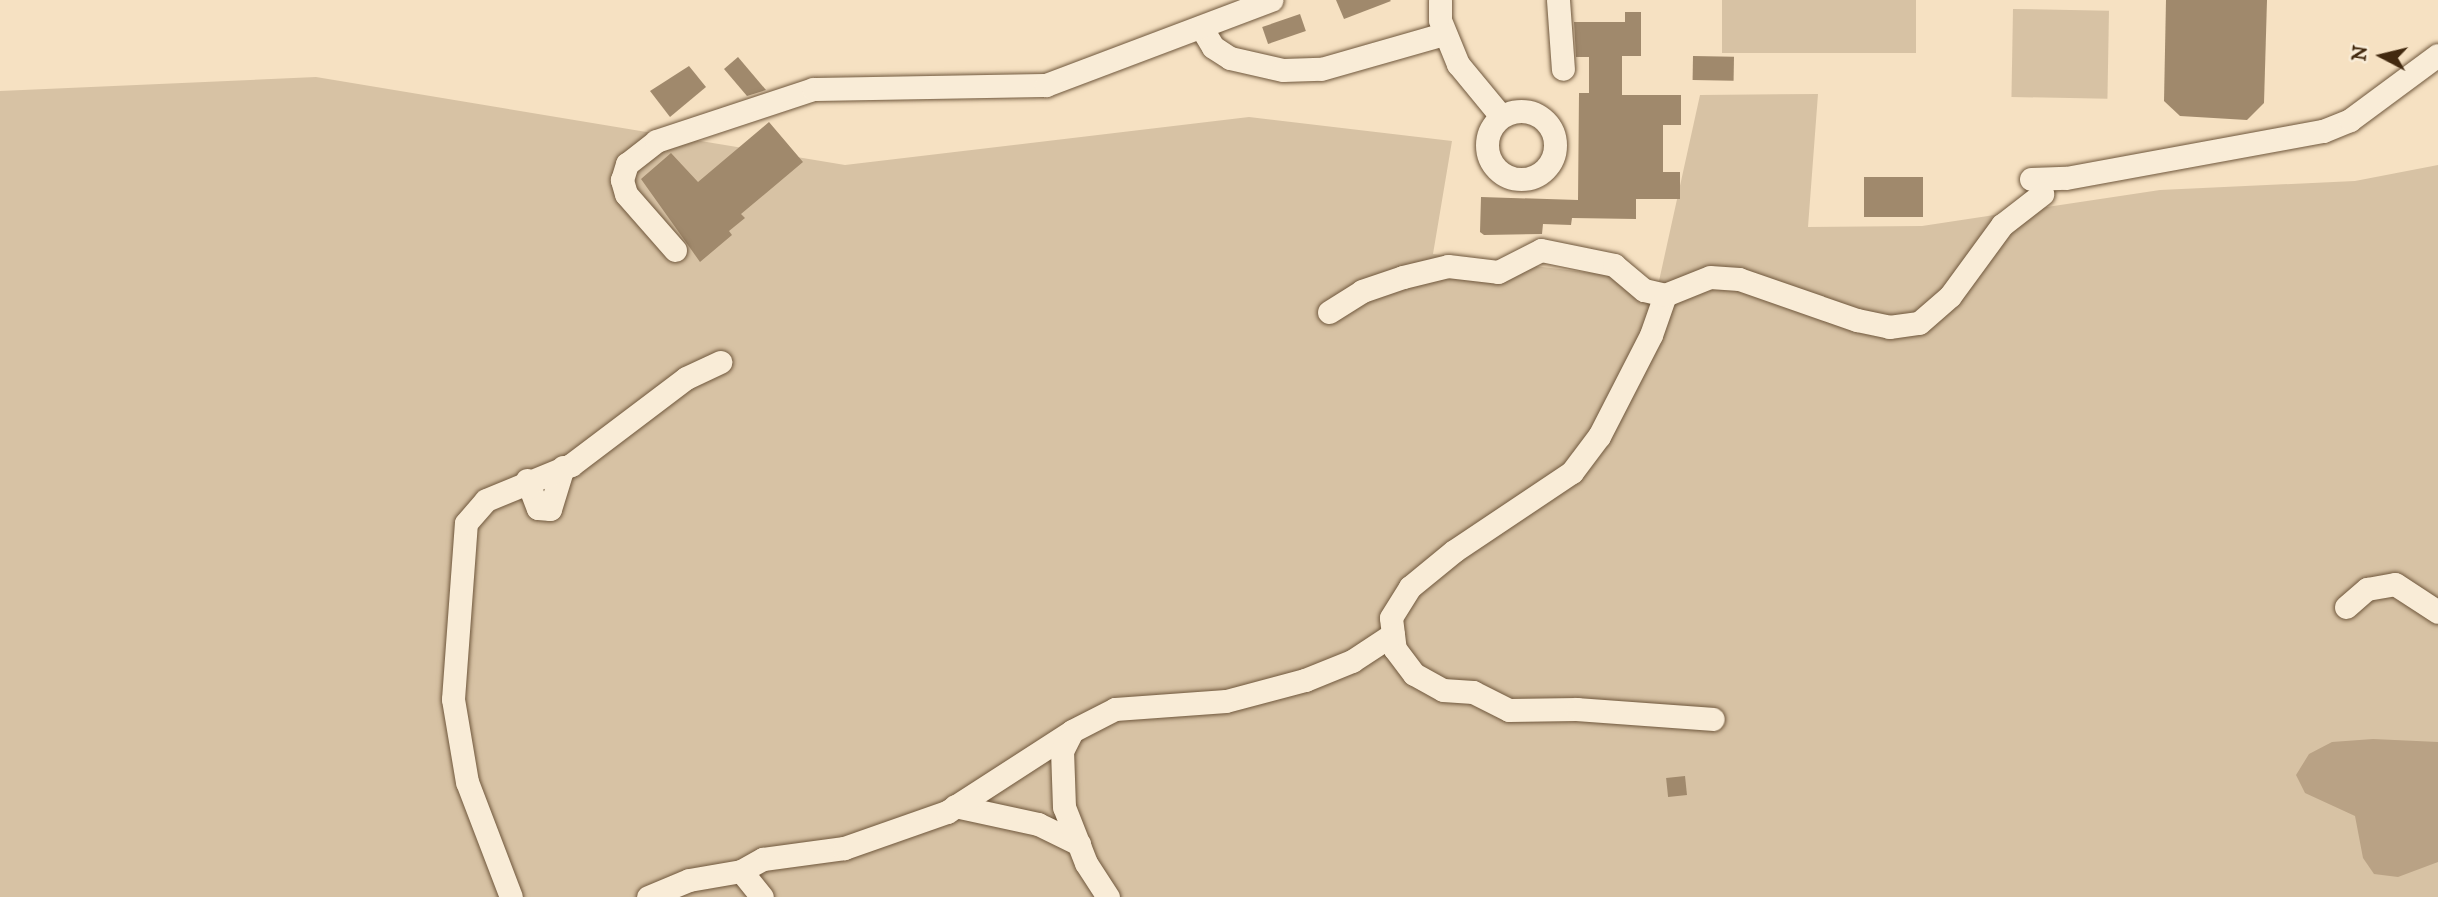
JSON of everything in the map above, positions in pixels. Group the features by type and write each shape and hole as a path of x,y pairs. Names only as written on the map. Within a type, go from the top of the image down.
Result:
{"lane":[{"path":"675,250 626,194 622,180 627,164 656,141 813,89 1046,85 1271,0"},
{"path":"1440,0 1444,34 1458,64 1500,115"},
{"path":"1558,0 1563,69"},
{"path":"1201,27 1213,47 1230,58 1283,70 1321,69 1444,34"},
{"path":"1329,312 1362,291 1403,277 1448,265 1499,272 1541,250 1614,265 1644,290 1665,295 1710,278 1739,279 1868,322 1889,327 1919,323 1950,296 2003,225 2036,187 2066,178 2323,131 2350,120 2438,54"},
{"path":"1665,295 1651,335 1599,436 1572,472 1410,587 1391,618 1395,649 1414,674 1444,690 1473,692 1509,710 1577,709 1713,719"},
{"path":"511,897 467,782 453,699 466,523 486,500 527,480 563,467 686,378 720,362"},
{"path":"527,480 538,508 550,509 563,467"},
{"path":"2346,607 2367,589 2395,584 2438,612"},
{"path":"648,897 741,872 763,859 844,848 955,806 1072,731 1115,709 1226,701 1305,680 1352,661 1393,634"},
{"path":"1072,731 1062,751 1064,807 1079,844 1108,897"},
{"path":"955,806 1038,824 1079,844"},
{"path":"741,872 762,897"}],"shaded area":[{"path":"1722,0 1916,0 1916,53 1722,53"},
{"path":"2013,9 2109,11 2107,99 2011,97"},
{"path":"316,77 845,165 1249,117 1452,141 1433,254 1659,281 1700,95 1818,94 1808,227 1922,226 2160,190 2355,181 2438,165 2438,897 0,897 0,91"},
{"path":"2373,739 2438,742 2438,862 2398,877 2374,874 2363,858 2355,816 2305,793 2296,775 2309,754 2332,742"}],"building":[{"path":"1336,0 1390,0 1391,1 1344,19"},
{"path":"2166,0 2267,0 2264,103 2247,120 2180,116 2164,101"},
{"path":"1625,12 1641,12 1641,56 1622,56 1622,95 1681,95 1681,125 1663,125 1663,172 1680,172 1680,199 1636,199 1636,219 1572,218 1571,225 1543,224 1542,234 1484,235 1480,232 1481,197 1578,200 1579,93 1589,93 1589,57 1576,57 1574,22 1625,22"},
{"path":"1300,14 1306,31 1268,44 1262,27"},
{"path":"1693,56 1734,57 1734,81 1693,80"},
{"path":"738,57 766,90 747,96 724,69"},
{"path":"689,66 706,87 670,117 650,91"},
{"path":"769,122 803,162 741,214 745,218 729,231 732,235 700,262 641,179 671,153 698,182"},
{"path":"1864,177 1923,177 1923,217 1864,217"},
{"path":"1685,776 1687,795 1668,797 1666,778"}]}
